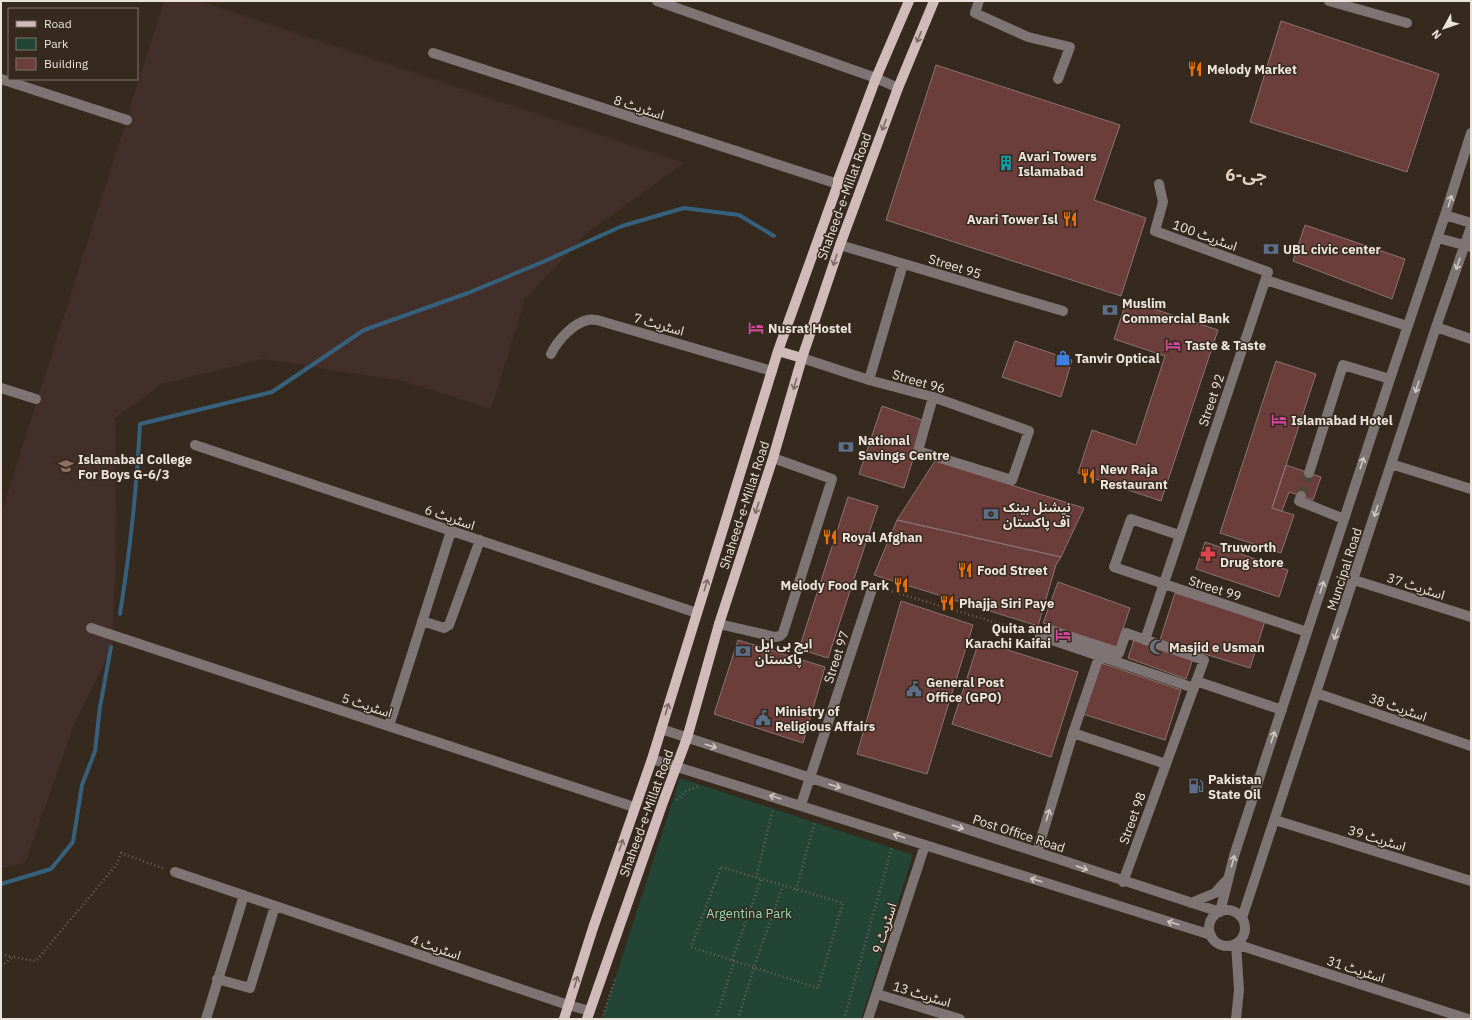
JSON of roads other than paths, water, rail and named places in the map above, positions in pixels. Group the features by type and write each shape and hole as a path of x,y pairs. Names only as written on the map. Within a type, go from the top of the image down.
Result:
{"main road":[{"name":"Shaheed-e-Millat Road","path":"564,1019 593,928 652,758 778,351 838,184 838,180 876,78 909,1"},
{"name":"Shaheed-e-Millat Road","path":"588,1015 687,738 719,624 773,458 802,358 840,245 898,88 934,1"},
{"path":"778,351 802,358"}],"street":[{"path":"657,1 876,78 898,88"},
{"path":"979,1 975,13 1028,36 1070,47 1058,79"},
{"path":"1329,1 1407,24"},
{"name":"اسٹریٹ 8","path":"433,53 838,184"},
{"path":"1,79 127,120"},
{"path":"1220,912 1234,856 1407,326 1438,238 1471,133"},
{"name":"اسٹریٹ 100","path":"1159,184 1163,202 1155,231 1267,276 1407,326"},
{"path":"1445,215 1471,223"},
{"name":"Muncipal Road","path":"1242,918 1436,327 1468,246 1471,227"},
{"path":"1438,238 1468,246"},
{"name":"Street 95","path":"840,245 1063,311"},
{"path":"869,380 903,264"},
{"name":"Street 92","path":"1145,640 1267,276"},
{"name":"اسٹریٹ 7","path":"551,354 561,337 578,324 587,320 597,320 772,371"},
{"path":"1436,327 1471,339"},
{"name":"Street 96","path":"802,358 869,380 933,397 1029,430 1012,480 918,451 933,397"},
{"path":"1309,473 1343,365 1390,379"},
{"path":"1,388 36,399"},
{"name":"اسٹریٹ 6","path":"195,445 697,613"},
{"path":"719,624 774,637 780,636 783,633 832,479 773,458"},
{"path":"1391,464 1471,489"},
{"path":"1301,496 1299,502 1344,519"},
{"name":"Street 99","path":"1179,535 1131,519 1114,567 1308,632"},
{"path":"389,726 451,531"},
{"path":"422,621 444,628 449,625 480,540"},
{"name":"اسٹریٹ 37","path":"1354,580 1471,618"},
{"name":"Street 97","path":"810,778 872,589"},
{"name":"اسٹریٹ 5","path":"91,628 634,807"},
{"path":"1145,640 1126,633 1119,653 1044,633 1098,656 1282,710"},
{"name":"Street 98","path":"1123,882 1204,660 1145,640"},
{"path":"1037,852 1073,732 1098,656"},
{"name":"اسٹریٹ 38","path":"1316,693 1471,746"},
{"name":"Post Office Road","path":"661,729 1037,852 1123,882 1220,912"},
{"path":"1073,732 1166,764"},
{"path":"652,758 1210,935 1218,944 1230,946 1236,944 1244,935 1245,930 1242,918 1234,912 1220,912 1212,919 1209,930 1210,935"},
{"path":"801,805 810,778"},
{"name":"اسٹریٹ 39","path":"1275,820 1471,881"},
{"name":"اسٹریٹ 9","path":"868,1019 924,845"},
{"name":"اسٹریٹ 4","path":"175,872 568,1005 588,1015"},
{"path":"1191,903 1215,893 1228,879"},
{"path":"206,1019 217,979 244,895"},
{"path":"217,979 250,988 276,906"},
{"path":"1236,944 1239,990 1236,1019"},
{"name":"اسٹریٹ 31","path":"1236,944 1468,1019"},
{"name":"اسٹریٹ 13","path":"877,994 960,1019"}],"waterway":[{"path":"120,614 133,519 140,424 272,392 364,330 468,293 545,261 622,226 684,208 739,215 774,236"},
{"path":"1,884 51,869 73,842 82,785 95,751 100,707 111,647"}],"tunnel":[{"path":"1301,496 1309,473"}],"place":[{"name":"Melody Market","path":"1195,69"},
{"name":"Avari Towers Islamabad","path":"1006,163"},
{"name":"Avari Tower Isl","path":"1070,219"},
{"name":"UBL civic center","path":"1271,249"},
{"name":"Muslim Commercial Bank","path":"1110,310"},
{"name":"Nusrat Hostel","path":"756,328"},
{"name":"Taste & Taste","path":"1173,345"},
{"name":"Tanvir Optical","path":"1063,358"},
{"name":"Islamabad Hotel","path":"1279,420"},
{"name":"National Savings Centre","path":"846,447"},
{"name":"Islamabad College For Boys G-6/3","path":"66,466"},
{"name":"New Raja Restaurant","path":"1088,476"},
{"name":"نیشنل بینک آف پاکستان","path":"991,514"},
{"name":"Royal Afghan","path":"830,537"},
{"name":"Truworth Drug store","path":"1208,554"},
{"name":"Food Street","path":"965,570"},
{"name":"Melody Food Park","path":"901,585"},
{"name":"Phajja Siri Paye","path":"947,603"},
{"name":"Quita and Karachi Kaifai","path":"1063,635"},
{"name":"Masjid e Usman","path":"1157,647"},
{"name":"ایچ بی ایل پاکستان","path":"743,651"},
{"name":"General Post Office (GPO)","path":"914,689"},
{"name":"Ministry of Religious Affairs","path":"763,718"},
{"name":"Pakistan State Oil","path":"1196,786"}],"district":[{"name":"جی-6","path":"1246,175"}],"park label":[{"name":"Argentina Park","path":"749,913"}]}
